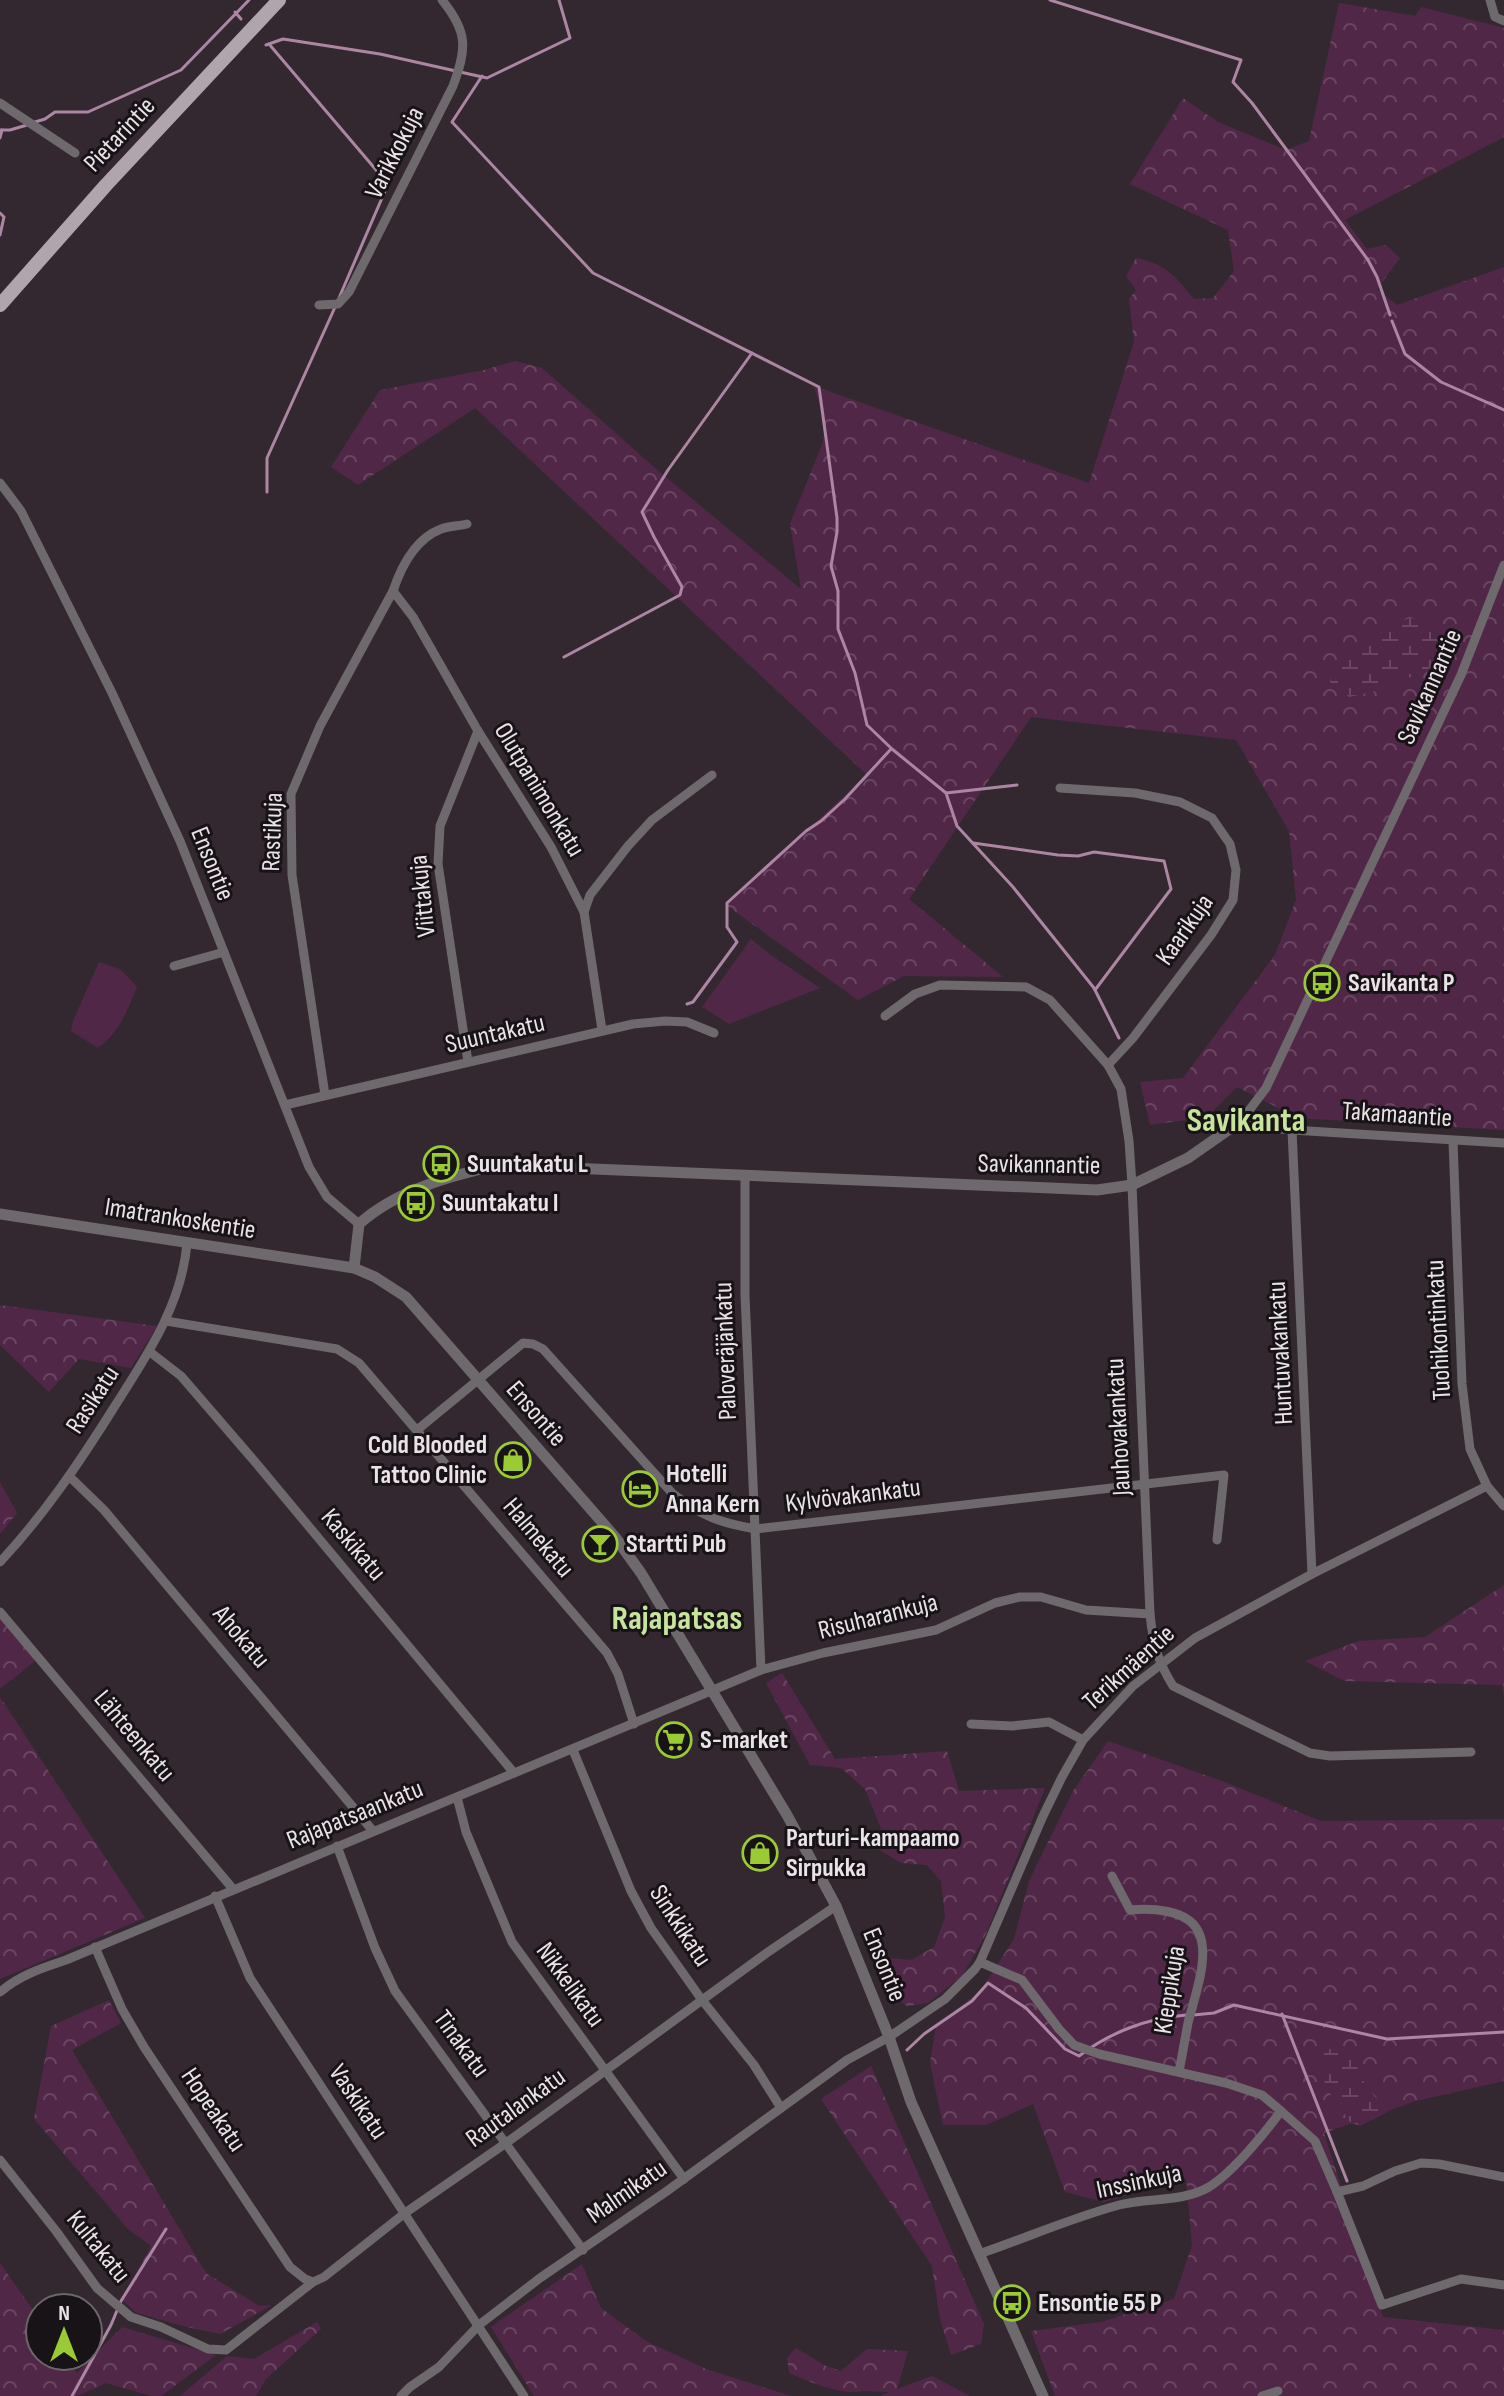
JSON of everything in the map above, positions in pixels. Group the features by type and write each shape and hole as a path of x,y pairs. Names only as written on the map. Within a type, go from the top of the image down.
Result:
{"main road":[{"name":"Pietarintie","path":"0,305 106,185 279,0"}],"street":[{"name":"Varikkokuja","path":"319,305 338,304 349,292 453,86 462,62 464,39 456,18 442,0"},
{"path":"1490,0 1495,17 1504,21"},
{"path":"0,103 75,153"},
{"name":"Ensontie","path":"0,483 21,511 112,693 180,841 317,1181 327,1197 359,1224"},
{"name":"Rastikuja","path":"325,1095 292,875 291,794 320,726 411,553 440,529 467,524"},
{"name":"Savikannantie","path":"359,1224 385,1205 449,1177 498,1165 1097,1190 1132,1185 1188,1158 1241,1121 1266,1088 1461,675 1504,565"},
{"name":"Olutpanimonkatu","path":"393,591 413,617 478,731 551,847 584,912 602,1030"},
{"name":"Viittakuja","path":"468,1062 438,864 440,826 478,731"},
{"path":"584,912 590,895 652,820 712,775"},
{"name":"Kaarikuja","path":"1060,788 1135,793 1180,802 1212,818 1230,844 1236,870 1233,900 1211,935 1133,1038 1108,1065"},
{"path":"174,966 224,952"},
{"name":"Jauhovakankatu","path":"885,1016 915,994 940,985 1026,987 1050,1000 1108,1065 1121,1089 1132,1185 1150,1614 1154,1647 1160,1664"},
{"name":"Suuntakatu","path":"285,1105 602,1030 665,1021 687,1022 714,1033"},
{"name":"Takamaantie","path":"1241,1121 1254,1127 1504,1143"},
{"name":"Huntuvakankatu","path":"1292,1130 1312,1574"},
{"name":"Tuohikontinkatu","path":"1453,1141 1462,1384 1470,1449 1487,1486 1504,1506"},
{"name":"Paloveräjänkatu","path":"745,1175 745,1295 761,1670"},
{"name":"Imatrankoskentie","path":"0,1214 354,1268"},
{"path":"354,1268 359,1224"},
{"name":"Rasikatu","path":"0,1562 70,1477 150,1352 181,1283 187,1243"},
{"name":"Ensontie","path":"354,1268 406,1297 615,1537 641,1573 714,1691 836,1906 889,2037 911,2102 1043,2396"},
{"name":"Halmekatu","path":"166,1321 337,1349 359,1363 607,1653 618,1674 634,1724"},
{"name":"Kylvövakankatu","path":"478,1381 523,1343 543,1349 672,1493 695,1512 729,1524 756,1529 1224,1475 1217,1540"},
{"name":"Kaskikatu","path":"150,1352 181,1376 514,1773"},
{"path":"417,1430 478,1381"},
{"name":"Ahokatu","path":"70,1477 104,1510 373,1831"},
{"name":"Terikmäentie","path":"889,2037 945,1999 980,1962 1043,1816 1083,1740 1133,1686 1195,1638 1312,1574 1487,1486"},
{"name":"Risuharankuja","path":"714,1691 761,1670 823,1653 936,1630 995,1603 1020,1597 1041,1597 1086,1610 1150,1614"},
{"name":"Lähteenkatu","path":"0,1612 233,1889"},
{"path":"1160,1664 1173,1686 1310,1753 1330,1756 1471,1752"},
{"name":"Rajapatsaankatu","path":"0,1992 14,1980 714,1691"},
{"path":"971,1724 1012,1726 1049,1722 1083,1740"},
{"name":"Sinkkikatu","path":"573,1750 631,1891 651,1928 702,2000 754,2065 781,2108"},
{"name":"Nikkelikatu","path":"457,1797 466,1832 512,1942 684,2179"},
{"name":"Tinakatu","path":"337,1846 360,1912 395,1991 583,2250"},
{"name":"Kieppikuja","path":"1112,1876 1130,1910 1169,1913 1185,1920 1199,1933 1202,1952 1199,1983 1179,2072"},
{"name":"Vaskikatu","path":"215,1896 250,1978 524,2396"},
{"name":"Rautalankatu","path":"226,2350 405,2213 836,1906"},
{"name":"Hopeakatu","path":"95,1947 122,2009 144,2047 290,2267 313,2282"},
{"path":"980,1962 1022,1980 1074,2045 1099,2054 1226,2083 1262,2095 1281,2111 1315,2141 1382,2305 1461,2279 1504,2285"},
{"name":"Malmikatu","path":"401,2396 439,2367 479,2325 540,2278 684,2179 847,2060 889,2037"},
{"name":"Inssinkuja","path":"979,2254 1123,2204 1190,2196 1212,2185 1259,2141 1281,2111"},
{"name":"Kultakatu","path":"0,2160 97,2288 131,2317 208,2349 226,2350"},
{"path":"1337,2192 1363,2186 1421,2163 1504,2177"},
{"path":"1262,2396 1278,2391"}],"green space":[{"path":"1339,3 1415,16 1421,7 1504,28 1504,137 1345,220 1367,249 1386,245 1400,258 1377,289 1397,305 1504,267 1504,1130 1298,1118 1237,1087 1207,1117 1150,1125 1140,1082 1183,1078 1275,955 1296,900 1289,831 1236,740 1031,717 909,899 1003,977 904,976 858,1000 726,905 867,775 475,408 358,485 331,467 380,390 515,361 542,368 662,474 801,589 790,524 823,442 825,424 814,386 1089,483 1134,342 1129,299 1136,290 1126,276 1136,258 1169,272 1194,299 1213,298 1234,271 1228,230 1130,184 1183,98 1218,122 1286,150 1309,141"},
{"path":"1410,618 1428,620 1444,640 1434,666 1385,689 1349,697 1330,682 1333,668 1348,651 1364,644 1384,628"},
{"path":"751,939 820,988 729,1024 702,1007"},
{"path":"99,962 120,969 137,987 117,1028 98,1048 71,1031"},
{"path":"0,1305 157,1326 131,1368 79,1359 49,1392 0,1345"},
{"path":"0,1482 17,1513 0,1534"},
{"path":"1504,1585 1504,1697 1502,1685 1344,1681 1305,1661 1359,1641 1425,1637"},
{"path":"0,1617 36,1660 0,1689"},
{"path":"782,1673 835,1759 947,1751 959,1791 1045,1788 987,1932 962,1976 928,2003 907,2006 893,1996 889,1958 911,1960 934,1947 945,1917 941,1881 927,1865 901,1863 878,1849 882,1831 865,1789 841,1768 810,1765 766,1683"},
{"path":"0,1697 145,1918 0,1979"},
{"path":"1108,1741 1222,1781 1321,1821 1504,1819 1504,2081 1416,2101 1324,2133 1383,2317 1504,2330 1504,2396 1055,2396 1031,2331 1101,2322 1174,2299 1192,2245 1186,2178 1104,2202 1065,2192 1033,2104 986,2125 943,2125 930,2063 936,2026 981,1990 1014,1939 1029,1881 1073,1791"},
{"path":"109,2000 121,2023 72,2050 206,2273 259,2306 272,2305 220,2334 137,2313 122,2300 151,2246 128,2229 34,2119 51,2026"},
{"path":"1344,2046 1351,2053 1365,2085 1388,2112 1360,2126 1350,2122 1329,2092 1319,2063 1330,2049"},
{"path":"871,2066 984,2324 981,2344 951,2355 940,2319 932,2266 821,2099"},
{"path":"0,2263 24,2297 24,2372 104,2372 104,2345 122,2327 216,2355 161,2396 106,2383 77,2396 0,2396"},
{"path":"582,2264 601,2308 646,2341 706,2369 791,2396 534,2396 491,2327"},
{"path":"317,2322 321,2329 266,2379 256,2396 180,2396 227,2356 254,2359"},
{"path":"796,2348 841,2371 867,2349 908,2351 897,2389 932,2376 970,2396 880,2396 890,2392 847,2392 826,2387 789,2373 787,2358"}],"waterway":[{"path":"35,122 55,112 88,112 181,70 249,0"},
{"path":"266,45 283,39 380,54 487,78 570,38 559,0"},
{"path":"1050,0 1241,60 1233,82 1252,103 1368,260 1390,315"},
{"path":"235,12 241,19"},
{"path":"269,44 388,184 339,298"},
{"path":"482,76 452,122 593,273 819,387 837,518 831,566 838,591 838,629 855,673 867,725 946,793 957,826 1013,887 1094,988 1119,1038"},
{"path":"0,130 27,125"},
{"path":"0,138 2,130"},
{"path":"0,213 4,217 0,235"},
{"path":"267,492 267,458 336,305"},
{"path":"1392,321 1405,354 1441,382 1504,410"},
{"path":"564,657 680,595 682,587 642,512 668,470 752,353"},
{"path":"687,1004 693,1002 737,942 727,927 727,903 845,799 891,749"},
{"path":"946,793 1017,785"},
{"path":"973,843 1058,855 1078,856 1094,852 1164,861 1171,889 1095,990"},
{"path":"907,2050 924,2034 972,2001 988,1983 1026,2008 1065,2049 1079,2056 1129,2028 1157,2019 1186,2015"},
{"path":"1193,2015 1214,2013 1234,2005 1387,2039 1504,2032"},
{"path":"1282,2014 1347,2181"},
{"path":"72,2396 121,2301 166,2229"}],"place":[{"name":"Savikanta P","path":"1322,983"},
{"name":"Suuntakatu L","path":"441,1164"},
{"name":"Suuntakatu I","path":"416,1203"},
{"name":"Cold Blooded Tattoo Clinic","path":"513,1460"},
{"name":"Hotelli Anna Kern","path":"640,1489"},
{"name":"Startti Pub","path":"600,1544"},
{"name":"S-market","path":"674,1740"},
{"name":"Parturi-kampaamo Sirpukka","path":"760,1853"},
{"name":"Ensontie 55 P","path":"1012,2303"}],"district":[{"name":"Savikanta","path":"1246,1120"},
{"name":"Rajapatsas","path":"677,1618"}]}
